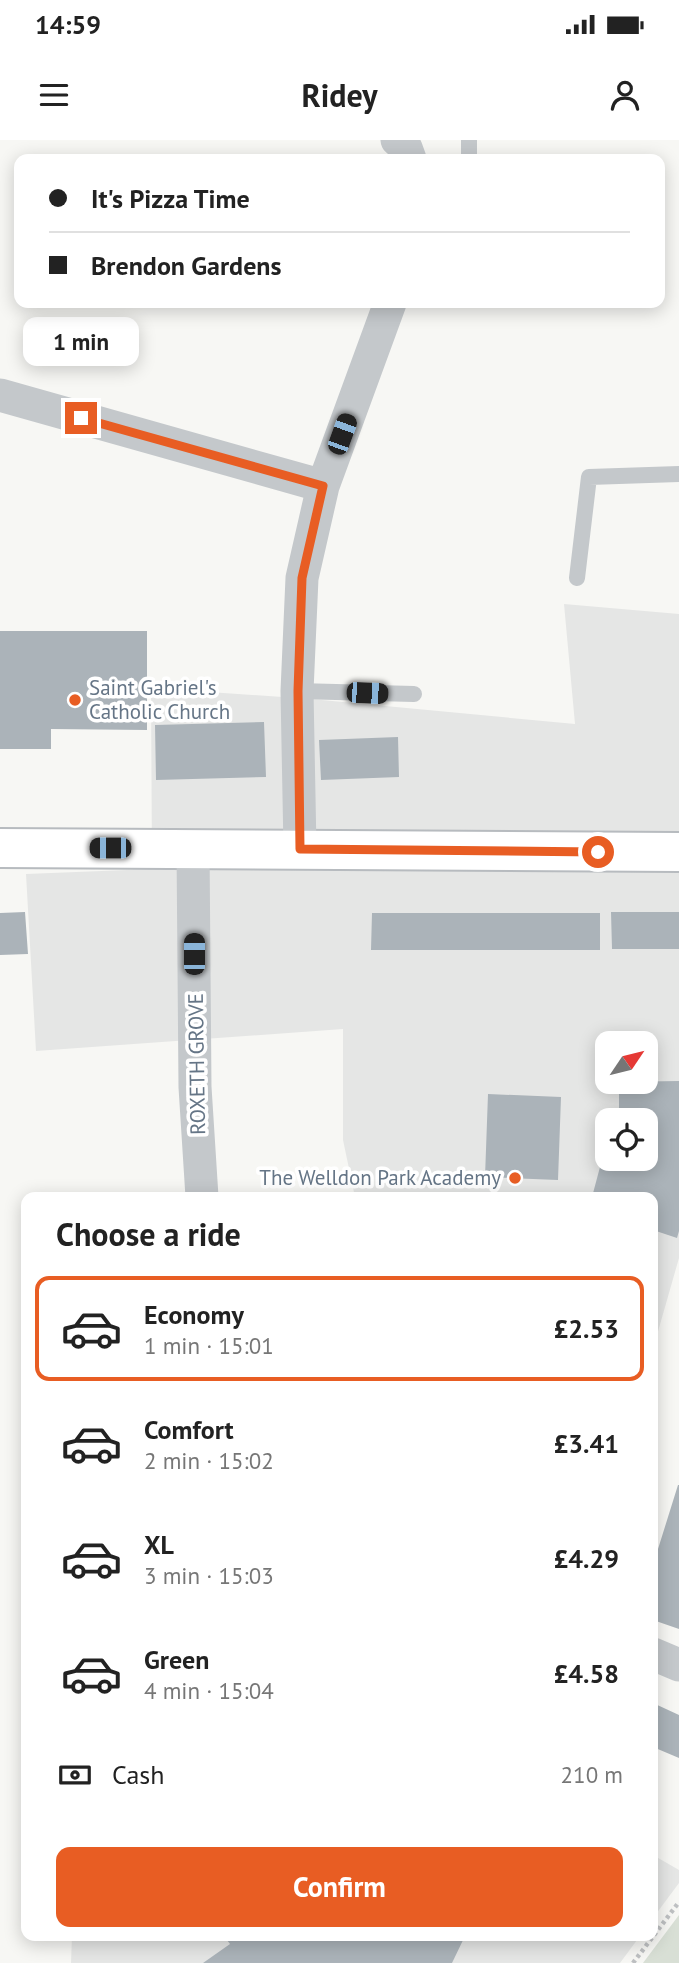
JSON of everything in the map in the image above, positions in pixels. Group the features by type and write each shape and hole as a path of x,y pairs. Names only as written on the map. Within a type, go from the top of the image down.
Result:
{"main road":[{"path":"0,848 679,852"}],"street":[{"path":"397,140 408,154"},
{"path":"300,849 298,691 302,578 323,486 388,308"},
{"path":"0,395 323,486"},
{"name":"ROXETH GROVE","path":"193,848 195,1087 202,1192"},
{"path":"658,1656 679,1665"}],"lane":[{"path":"577,578 589,477 679,474"},
{"path":"298,691 414,694"}],"path":[{"path":"658,1930 679,1902"},
{"path":"633,1963 650,1941"}],"shaded area":[{"path":"564,604 679,614 679,1258 658,1332 658,1192 354,1192 343,1140 343,1029 36,1051 26,874 152,869 151,688 311,699 575,724"},
{"path":"658,1858 679,1870 679,1883 658,1911"},
{"path":"679,1915 679,1963 643,1963"},
{"path":"72,1941 636,1941 620,1963 71,1963"}],"building":[{"path":"0,631 147,631 147,730 51,729 51,749 0,749"},
{"path":"264,722 266,777 156,780 155,725"},
{"path":"398,737 399,777 321,780 319,740"},
{"path":"25,912 28,954 0,955 0,913"},
{"path":"611,912 679,912 679,949 612,949"},
{"path":"372,913 600,913 600,950 371,950"},
{"path":"658,1081 679,1081 677,1238 658,1232 658,1192 593,1192 599,1171 658,1171 658,1108 619,1108 619,1094 658,1094"},
{"path":"488,1094 561,1097 558,1180 485,1177"},
{"path":"679,1485 679,1629 658,1622 658,1549"},
{"path":"658,1705 679,1715 679,1758 658,1749"},
{"path":"228,1941 463,1941 452,1963 203,1963 230,1944"}],"place":[{"name":"Saint Gabriel's Catholic Church","path":"75,700"},
{"name":"The Welldon Park Academy","path":"515,1178"}],"route":[{"path":"81,418 323,486 302,578 298,691 300,849 598,852"}]}
